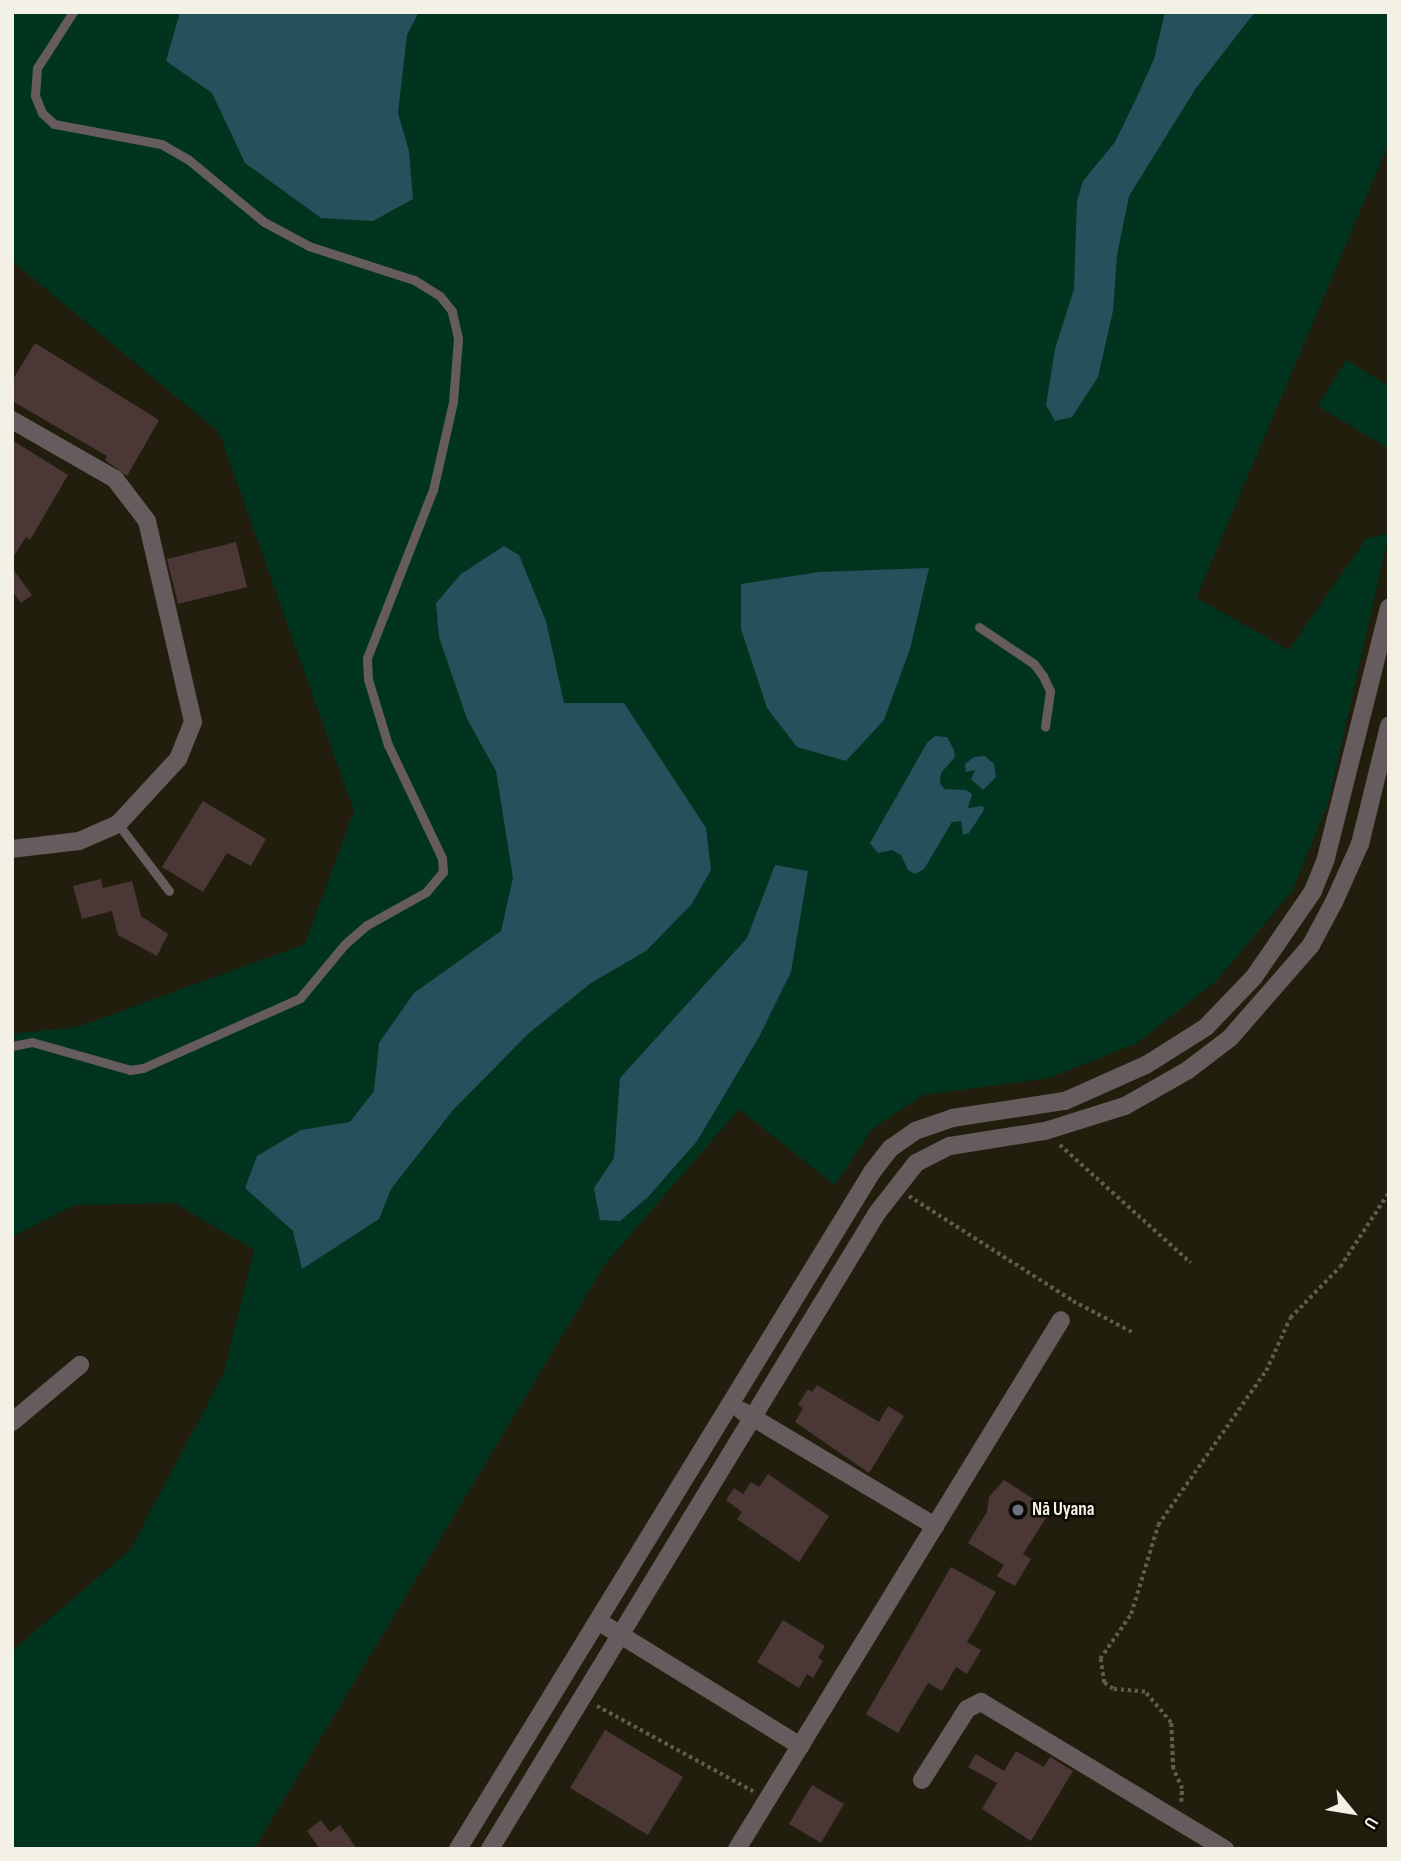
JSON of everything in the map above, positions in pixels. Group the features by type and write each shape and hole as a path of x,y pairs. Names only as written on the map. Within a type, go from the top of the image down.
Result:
{"street":[{"path":"12,420 115,479 147,521 193,722 178,760 118,824 79,841 12,849"},
{"path":"458,1849 872,1172 891,1148 915,1131 952,1118 1065,1101 1146,1065 1206,1027 1254,977 1313,891 1326,858 1389,608"},
{"path":"491,1849 753,1417 896,1188 916,1163 950,1146 1045,1131 1125,1106 1188,1070 1230,1038 1277,989 1311,945 1360,844 1389,726"},
{"path":"737,1849 1061,1320"},
{"path":"12,1422 80,1365"},
{"path":"730,1404 935,1526"},
{"path":"598,1621 800,1746"},
{"path":"922,1780 967,1709 981,1702 1226,1849"}],"lane":[{"path":"12,1046 32,1042 120,1067 143,1068 300,998 345,944 367,925 426,892 443,872 442,858 388,745 368,679 367,657 433,490 453,402 458,338 452,311 440,296 414,279 309,246 264,222 189,160 161,144 54,124 42,113 35,96 37,68 73,12"},
{"path":"979,627 1034,664 1043,676 1050,691 1045,727"},
{"path":"118,824 169,891"}],"path":[{"path":"1045,1131 1191,1263"},
{"path":"896,1188 1073,1301 1134,1333"},
{"path":"1178,1818 1182,1789 1173,1769 1171,1723 1145,1692 1113,1689 1104,1683 1100,1659 1131,1614 1158,1525 1215,1450 1266,1371 1290,1318 1340,1267 1389,1192"},
{"path":"582,1698 768,1799"}],"green space":[{"path":"12,12 1389,12 1389,143 1196,598 1289,650 1366,539 1389,533 1328,803 1292,891 1215,982 1137,1043 1049,1078 923,1095 872,1129 835,1185 739,1109 605,1264 254,1849 12,1849 12,1651 130,1550 224,1373 254,1250 175,1203 75,1205 12,1237 12,1034 78,1027 305,944 354,811 219,432 12,261"},
{"path":"1346,360 1389,386 1389,449 1318,406"}],"water":[{"path":"180,12 419,12 407,35 398,113 409,151 413,199 373,221 321,218 245,163 212,93 166,61"},
{"path":"1165,12 1255,12 1196,88 1129,196 1117,255 1113,311 1098,377 1072,417 1055,421 1046,405 1055,349 1074,289 1077,201 1083,181 1115,142 1136,99 1154,59"},
{"path":"504,546 519,555 546,621 564,703 624,703 706,828 711,870 691,905 646,951 591,983 529,1033 453,1110 391,1189 379,1219 302,1269 293,1231 245,1188 257,1156 301,1130 350,1122 374,1091 379,1043 414,993 501,931 513,878 496,771 467,719 439,637 436,603 461,574"},
{"path":"929,568 910,649 884,720 846,761 797,747 767,708 741,629 741,584 819,572"},
{"path":"935,736 947,737 955,757 941,773 940,783 944,789 966,790 972,794 968,808 983,806 984,810 969,833 963,835 961,821 952,822 924,869 915,874 908,870 901,855 892,850 878,853 870,843 927,743"},
{"path":"985,756 994,764 996,777 983,790 971,779 975,770 966,772 965,764 974,757"},
{"path":"775,865 808,871 791,972 759,1037 697,1141 648,1197 620,1221 600,1220 594,1188 614,1158 620,1078 747,938"}],"building":[{"path":"35,343 159,420 127,476 105,460 107,456 12,401 12,381"},
{"path":"12,440 68,475 30,540 26,537 12,559"},
{"path":"236,542 247,587 178,604 167,559"},
{"path":"12,568 32,595 21,603 12,591"},
{"path":"203,801 266,839 251,866 227,853 203,892 162,867"},
{"path":"101,879 103,888 132,881 141,916 168,934 157,956 118,935 112,911 82,919 73,886"},
{"path":"817,1385 879,1422 888,1406 904,1416 869,1473 795,1422 803,1408 798,1405 808,1389 812,1392"},
{"path":"768,1474 829,1516 799,1562 737,1519 742,1512 726,1500 734,1488 743,1494 751,1482 759,1487"},
{"path":"1004,1480 1051,1510 1023,1554 1031,1559 1015,1586 997,1576 1004,1565 968,1543 987,1512 989,1497"},
{"path":"951,1567 996,1592 967,1642 981,1650 967,1674 956,1667 942,1691 928,1683 898,1733 866,1714"},
{"path":"783,1620 825,1646 818,1658 823,1661 813,1678 807,1674 799,1688 757,1662"},
{"path":"605,1730 683,1777 648,1835 570,1788"},
{"path":"1016,1751 1044,1767 1050,1757 1073,1771 1031,1841 982,1809 997,1783 968,1767 976,1754 1004,1771"},
{"path":"812,1785 844,1804 821,1843 789,1824"},
{"path":"321,1820 330,1832 340,1825 357,1849 320,1849 307,1831"}],"place":[{"name":"Nā Uyana","path":"1018,1510"}]}
